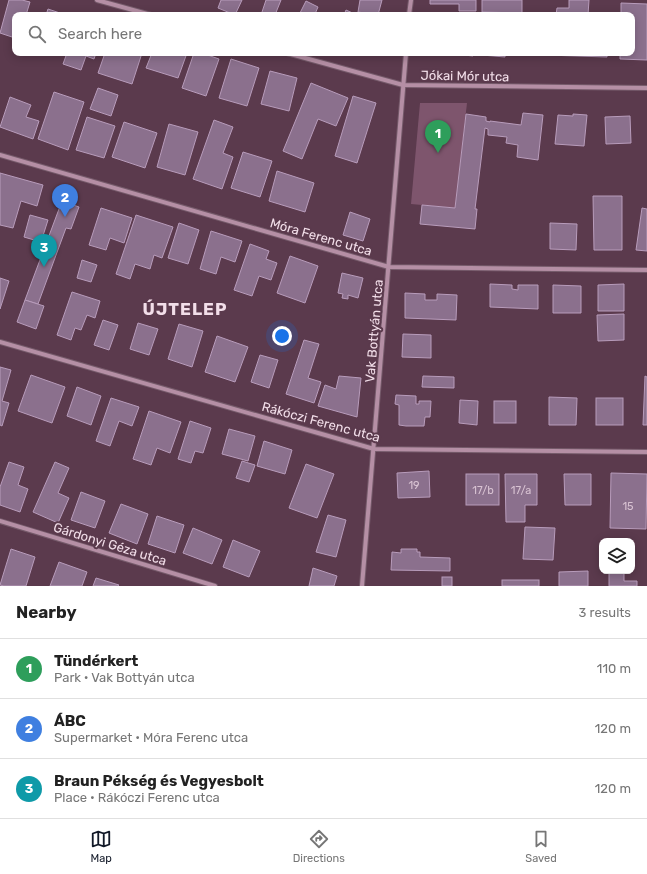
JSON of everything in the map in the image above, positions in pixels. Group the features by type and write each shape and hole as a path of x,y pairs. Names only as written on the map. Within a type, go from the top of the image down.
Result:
{"street":[{"path":"97,0 140,12"},
{"path":"409,12 410,0"},
{"name":"Jókai Mór utca","path":"298,56 404,85 647,88"},
{"name":"Vak Bottyán utca","path":"362,586 406,56"},
{"name":"Móra Ferenc utca","path":"0,155 389,266 647,270"},
{"name":"Rákóczi Ferenc utca","path":"0,342 374,449 647,452"},
{"name":"Gárdonyi Géza utca","path":"0,521 215,586"}],"shaded area":[{"path":"420,103 467,103 455,208 411,204"}],"building":[{"path":"9,0 22,0 30,2 27,12 12,12 12,37 0,33"},
{"path":"221,0 242,0 236,12 228,12 218,8"},
{"path":"266,0 281,0 276,12 262,12"},
{"path":"360,0 382,0 379,12 358,12"},
{"path":"430,0 476,0 476,11 459,11 459,4 430,4"},
{"path":"482,0 522,0 522,12 482,12"},
{"path":"569,0 589,0 588,12 556,12 557,8 569,8"},
{"path":"306,1 318,7 316,12 300,12"},
{"path":"621,3 647,4 647,60 620,59 620,56 635,56 635,12 621,12"},
{"path":"48,9 57,12 47,12"},
{"path":"66,56 86,56 81,70 63,64"},
{"path":"86,56 95,56 94,59"},
{"path":"104,56 141,56 132,84 98,73"},
{"path":"151,56 186,56 178,78 146,68"},
{"path":"193,56 210,56 219,59 206,96 182,88"},
{"path":"576,56 607,56 607,57"},
{"path":"231,59 259,68 247,106 219,98"},
{"path":"270,71 297,78 289,111 261,104"},
{"path":"311,83 348,98 336,126 318,119 302,159 283,151"},
{"path":"98,88 118,95 111,116 90,109"},
{"path":"54,92 84,102 68,150 38,139"},
{"path":"353,96 376,103 357,163 335,156"},
{"path":"10,97 31,105 26,117 39,121 33,139 0,127"},
{"path":"523,113 543,115 538,160 517,157 518,145 506,143 507,137 488,135 488,129 485,128 475,209 477,209 475,229 420,224 422,205 455,208 466,114 486,117 486,121 490,122 521,125"},
{"path":"573,114 587,115 584,146 555,144 558,115 573,116"},
{"path":"630,116 631,143 606,144 605,117"},
{"path":"87,117 115,126 104,158 76,150"},
{"path":"214,120 233,127 223,153 233,157 222,189 193,179"},
{"path":"124,122 157,133 145,168 112,157"},
{"path":"169,124 198,132 185,175 157,167"},
{"path":"243,152 272,161 260,197 231,188"},
{"path":"277,171 314,183 305,212 269,201"},
{"path":"0,173 43,185 37,206 21,201 13,228 0,225"},
{"path":"593,196 622,196 622,250 594,250"},
{"path":"62,201 79,207 71,229 66,228 38,304 25,300"},
{"path":"101,208 132,218 124,243 110,238 106,250 89,245"},
{"path":"642,208 647,209 647,251 636,250"},
{"path":"350,212 370,219 363,241 343,235"},
{"path":"30,215 48,220 41,242 24,237"},
{"path":"136,215 173,227 162,258 154,255 150,269 135,264 130,279 116,274"},
{"path":"179,223 199,230 188,264 168,258"},
{"path":"550,223 577,224 576,250 550,249"},
{"path":"211,231 242,241 235,262 221,257 216,274 200,269"},
{"path":"250,244 269,251 266,259 277,263 271,280 259,276 252,296 234,290"},
{"path":"290,256 318,266 305,303 277,293"},
{"path":"82,260 97,265 91,282 77,278"},
{"path":"342,273 363,278 358,298 348,295 348,299 342,298 343,294 338,293"},
{"path":"0,278 9,281 0,309"},
{"path":"490,284 512,285 512,289 518,290 518,285 538,285 538,309 490,307"},
{"path":"624,284 624,311 598,311 598,285"},
{"path":"553,285 581,286 581,313 553,313"},
{"path":"72,292 100,301 95,318 87,315 81,330 75,328 71,340 57,335"},
{"path":"405,293 425,294 425,300 437,300 437,294 457,295 456,320 405,318"},
{"path":"25,300 44,306 36,329 17,322"},
{"path":"624,314 624,340 598,341 597,315"},
{"path":"103,320 118,325 109,350 94,345"},
{"path":"138,323 158,329 149,355 130,349"},
{"path":"179,324 203,331 192,367 168,359"},
{"path":"403,334 431,335 431,358 402,357"},
{"path":"217,336 248,347 235,382 205,372"},
{"path":"304,340 319,344 308,378 321,382 314,403 286,394"},
{"path":"260,355 278,360 269,388 251,382"},
{"path":"0,367 11,370 2,401 9,403 2,426 0,425"},
{"path":"31,375 65,387 52,423 18,411"},
{"path":"339,376 361,378 357,417 318,406 325,385 336,389"},
{"path":"423,376 454,377 454,388 422,387"},
{"path":"645,376 647,377 647,425 643,425"},
{"path":"77,387 101,396 91,425 67,416"},
{"path":"396,395 416,396 416,404 419,404 419,401 431,401 430,417 425,417 424,426 399,425 399,405 395,404"},
{"path":"549,397 577,398 576,425 549,425"},
{"path":"111,398 139,407 132,426 119,421 110,446 96,441"},
{"path":"596,398 623,398 623,425 596,425"},
{"path":"460,400 478,401 477,425 459,423"},
{"path":"494,401 516,401 516,423 494,423"},
{"path":"149,411 181,422 170,453 157,448 151,465 133,459"},
{"path":"190,421 211,428 203,453 195,451 191,463 178,459"},
{"path":"229,429 255,436 248,461 222,454"},
{"path":"264,441 292,450 285,474 257,466"},
{"path":"242,461 255,465 249,482 236,478"},
{"path":"9,462 24,467 18,485 28,489 20,512 0,505 0,487"},
{"path":"55,462 69,468 58,493 69,498 58,523 33,512"},
{"path":"306,464 334,474 317,518 289,508"},
{"path":"429,471 430,497 398,498 397,473"},
{"path":"611,473 647,474 646,529 610,528"},
{"path":"466,474 499,474 499,505 466,505"},
{"path":"505,474 537,474 537,505 525,505 525,522 506,522"},
{"path":"564,474 591,474 591,505 565,505"},
{"path":"81,492 105,501 95,528 71,520"},
{"path":"121,504 148,514 137,544 109,533"},
{"path":"328,515 346,520 336,557 316,552"},
{"path":"157,516 184,525 175,553 148,544"},
{"path":"525,527 555,528 553,560 523,559"},
{"path":"193,528 222,540 212,564 183,553"},
{"path":"233,540 260,551 249,577 223,567"},
{"path":"11,549 35,557 26,586 0,585"},
{"path":"401,549 417,549 417,552 420,552 420,557 450,558 450,571 391,570 392,552 401,553"},
{"path":"59,562 87,572 82,586 50,586"},
{"path":"313,568 337,576 334,586 309,586"},
{"path":"588,571 588,586 559,586 559,572"},
{"path":"609,574 624,574 624,581 637,581 637,586 609,586"},
{"path":"442,577 452,577 452,586 442,586"},
{"path":"96,578 119,585 93,586"},
{"path":"502,580 539,580 539,586 502,586"}],"place":[{"name":"Tündérkert","path":"438,153"},
{"name":"ÁBC","path":"65,217"},
{"name":"Braun Pékség és Vegyesbolt","path":"44,267"}],"district":[{"name":"ÚJTELEP","path":"185,309"}]}
